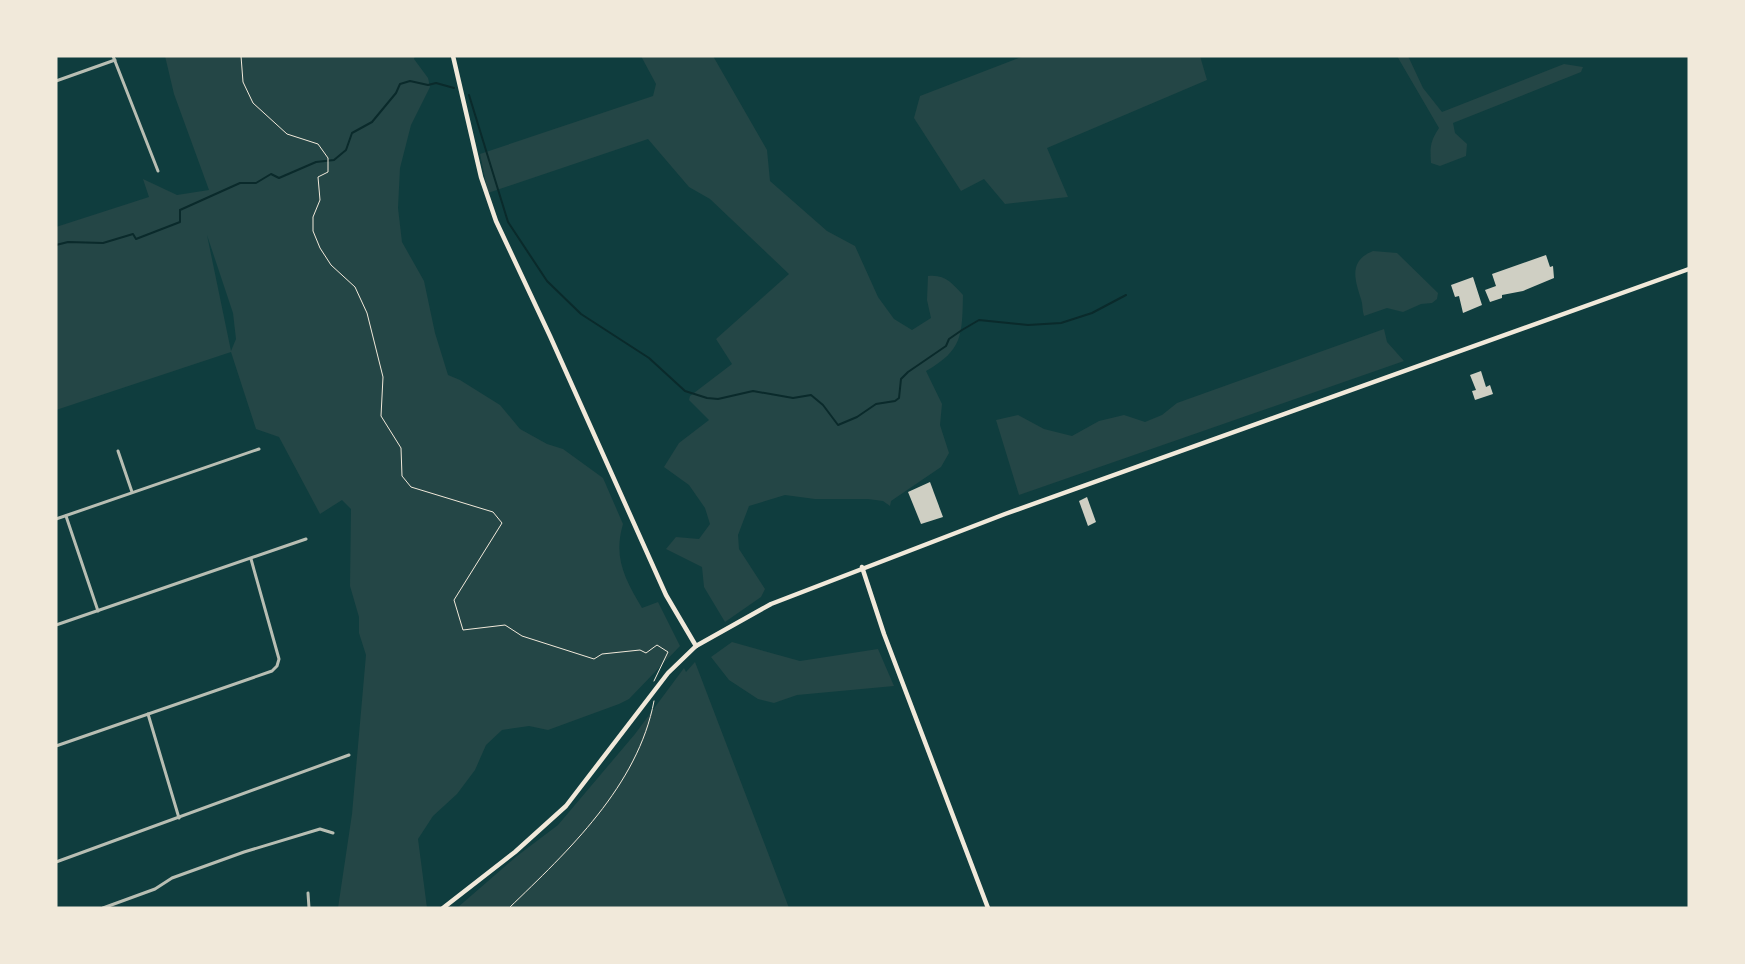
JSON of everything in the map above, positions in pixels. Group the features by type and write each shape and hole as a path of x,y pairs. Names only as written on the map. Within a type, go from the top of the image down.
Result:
{"main road":[{"path":"453,56 481,177 496,221 550,336 666,595 696,646"},
{"path":"443,908 514,852 566,806 668,673 696,646 771,604 862,567 1689,268"},
{"path":"862,567 884,634 988,908"}],"street":[{"path":"56,81 114,58 158,171"},
{"path":"56,519 258,449"},
{"path":"118,451 132,492"},
{"path":"66,516 98,611"},
{"path":"56,625 306,539"},
{"path":"56,746 272,671 277,666 279,659 251,559"},
{"path":"148,714 179,818"},
{"path":"56,862 349,755"},
{"path":"103,908 155,889 172,878 244,852 320,829 334,833"},
{"path":"308,893 309,908"}],"path":[{"path":"241,56 243,82 253,103 288,134 318,144 328,158 328,172 318,177 320,200 313,217 313,231 320,248 331,265 355,287 367,313 383,377 381,416 401,448 402,476 411,487 493,512 502,524 454,600 463,630 505,625 522,636 594,659 602,654 640,650 646,652 657,646 668,652 665,661 656,673 655,683"},
{"path":"509,908 576,842 612,795 641,746 654,700"}],"shaded area":[{"path":"165,56 415,56 414,59 428,78 430,87 411,125 400,168 398,208 402,242 424,281 435,333 448,375 460,380 500,405 520,429 547,444 563,449 603,478 623,524 619,547 620,558 630,587 642,608 658,602 680,646 629,699 548,730 529,726 502,730 486,745 475,770 457,794 433,816 418,839 427,908 338,908 352,814 366,655 359,633 359,617 350,586 351,509 342,500 320,514 279,437 256,429 231,352 56,410 56,227 149,197 143,179 177,195 209,190 174,94","holes":["207,235 233,313 236,339 231,351"]},
{"path":"641,56 713,56 767,150 770,181 827,231 855,246 878,297 894,319 912,330 931,318 927,300 928,276 944,278 952,283 963,295 961,331 958,340 947,356 926,371 942,404 940,425 949,453 941,467 891,501 890,506 883,501 868,499 815,499 785,495 749,506 738,535 739,549 765,589 761,597 725,622 704,587 702,567 666,549 676,537 699,539 710,524 705,508 689,485 664,467 679,443 709,420 689,400 690,396 732,364 716,339 789,274 710,199 689,187 648,139 488,193 480,154 653,96 656,84"},
{"path":"1024,56 1200,56 1207,80 1047,148 1068,197 1005,204 984,179 961,191 914,118 920,96"},
{"path":"1397,56 1408,56 1423,88 1442,112 1564,64 1583,67 1581,72 1453,123 1455,133 1467,144 1466,156 1440,166 1431,163 1431,145 1439,128"},
{"path":"1373,251 1397,253 1438,293 1437,299 1432,303 1421,304 1403,312 1387,308 1364,316 1355,272 1360,260"},
{"path":"1384,329 1387,342 1404,361 1019,495 996,420 1018,415 1044,429 1072,436 1099,421 1124,415 1145,422 1162,415 1177,403"},
{"path":"732,642 800,661 878,649 894,686 797,695 774,703 758,699 729,680 711,657"},
{"path":"695,662 789,908 457,908 517,856 558,825 635,734 684,668 686,672"}],"building":[{"path":"1546,255 1550,267 1553,266 1554,278 1523,291 1502,295 1502,298 1490,302 1485,290 1496,286 1492,274"},
{"path":"1473,277 1482,305 1463,313 1459,296 1455,297 1451,285"},
{"path":"1481,371 1486,387 1490,385 1493,394 1475,400 1472,391 1476,390 1470,375"},
{"path":"930,482 943,517 921,524 908,492"},
{"path":"1087,497 1096,522 1088,526 1079,501"}],"waterway":[{"path":"56,245 68,242 103,243 133,234 136,239 180,222 180,210 240,183 256,183 271,174 279,178 316,162 334,160 346,150 352,133 372,122 396,93 400,84 410,81 428,85 436,83 454,88"},
{"path":"469,95 508,222 547,281 581,314 649,358 685,391 707,398 718,399 753,391 793,398 811,395 823,405 838,425 857,417 876,404 895,401 899,398 901,379 908,372 946,346 949,339 979,320 1028,325 1061,323 1092,313 1126,295"}]}
